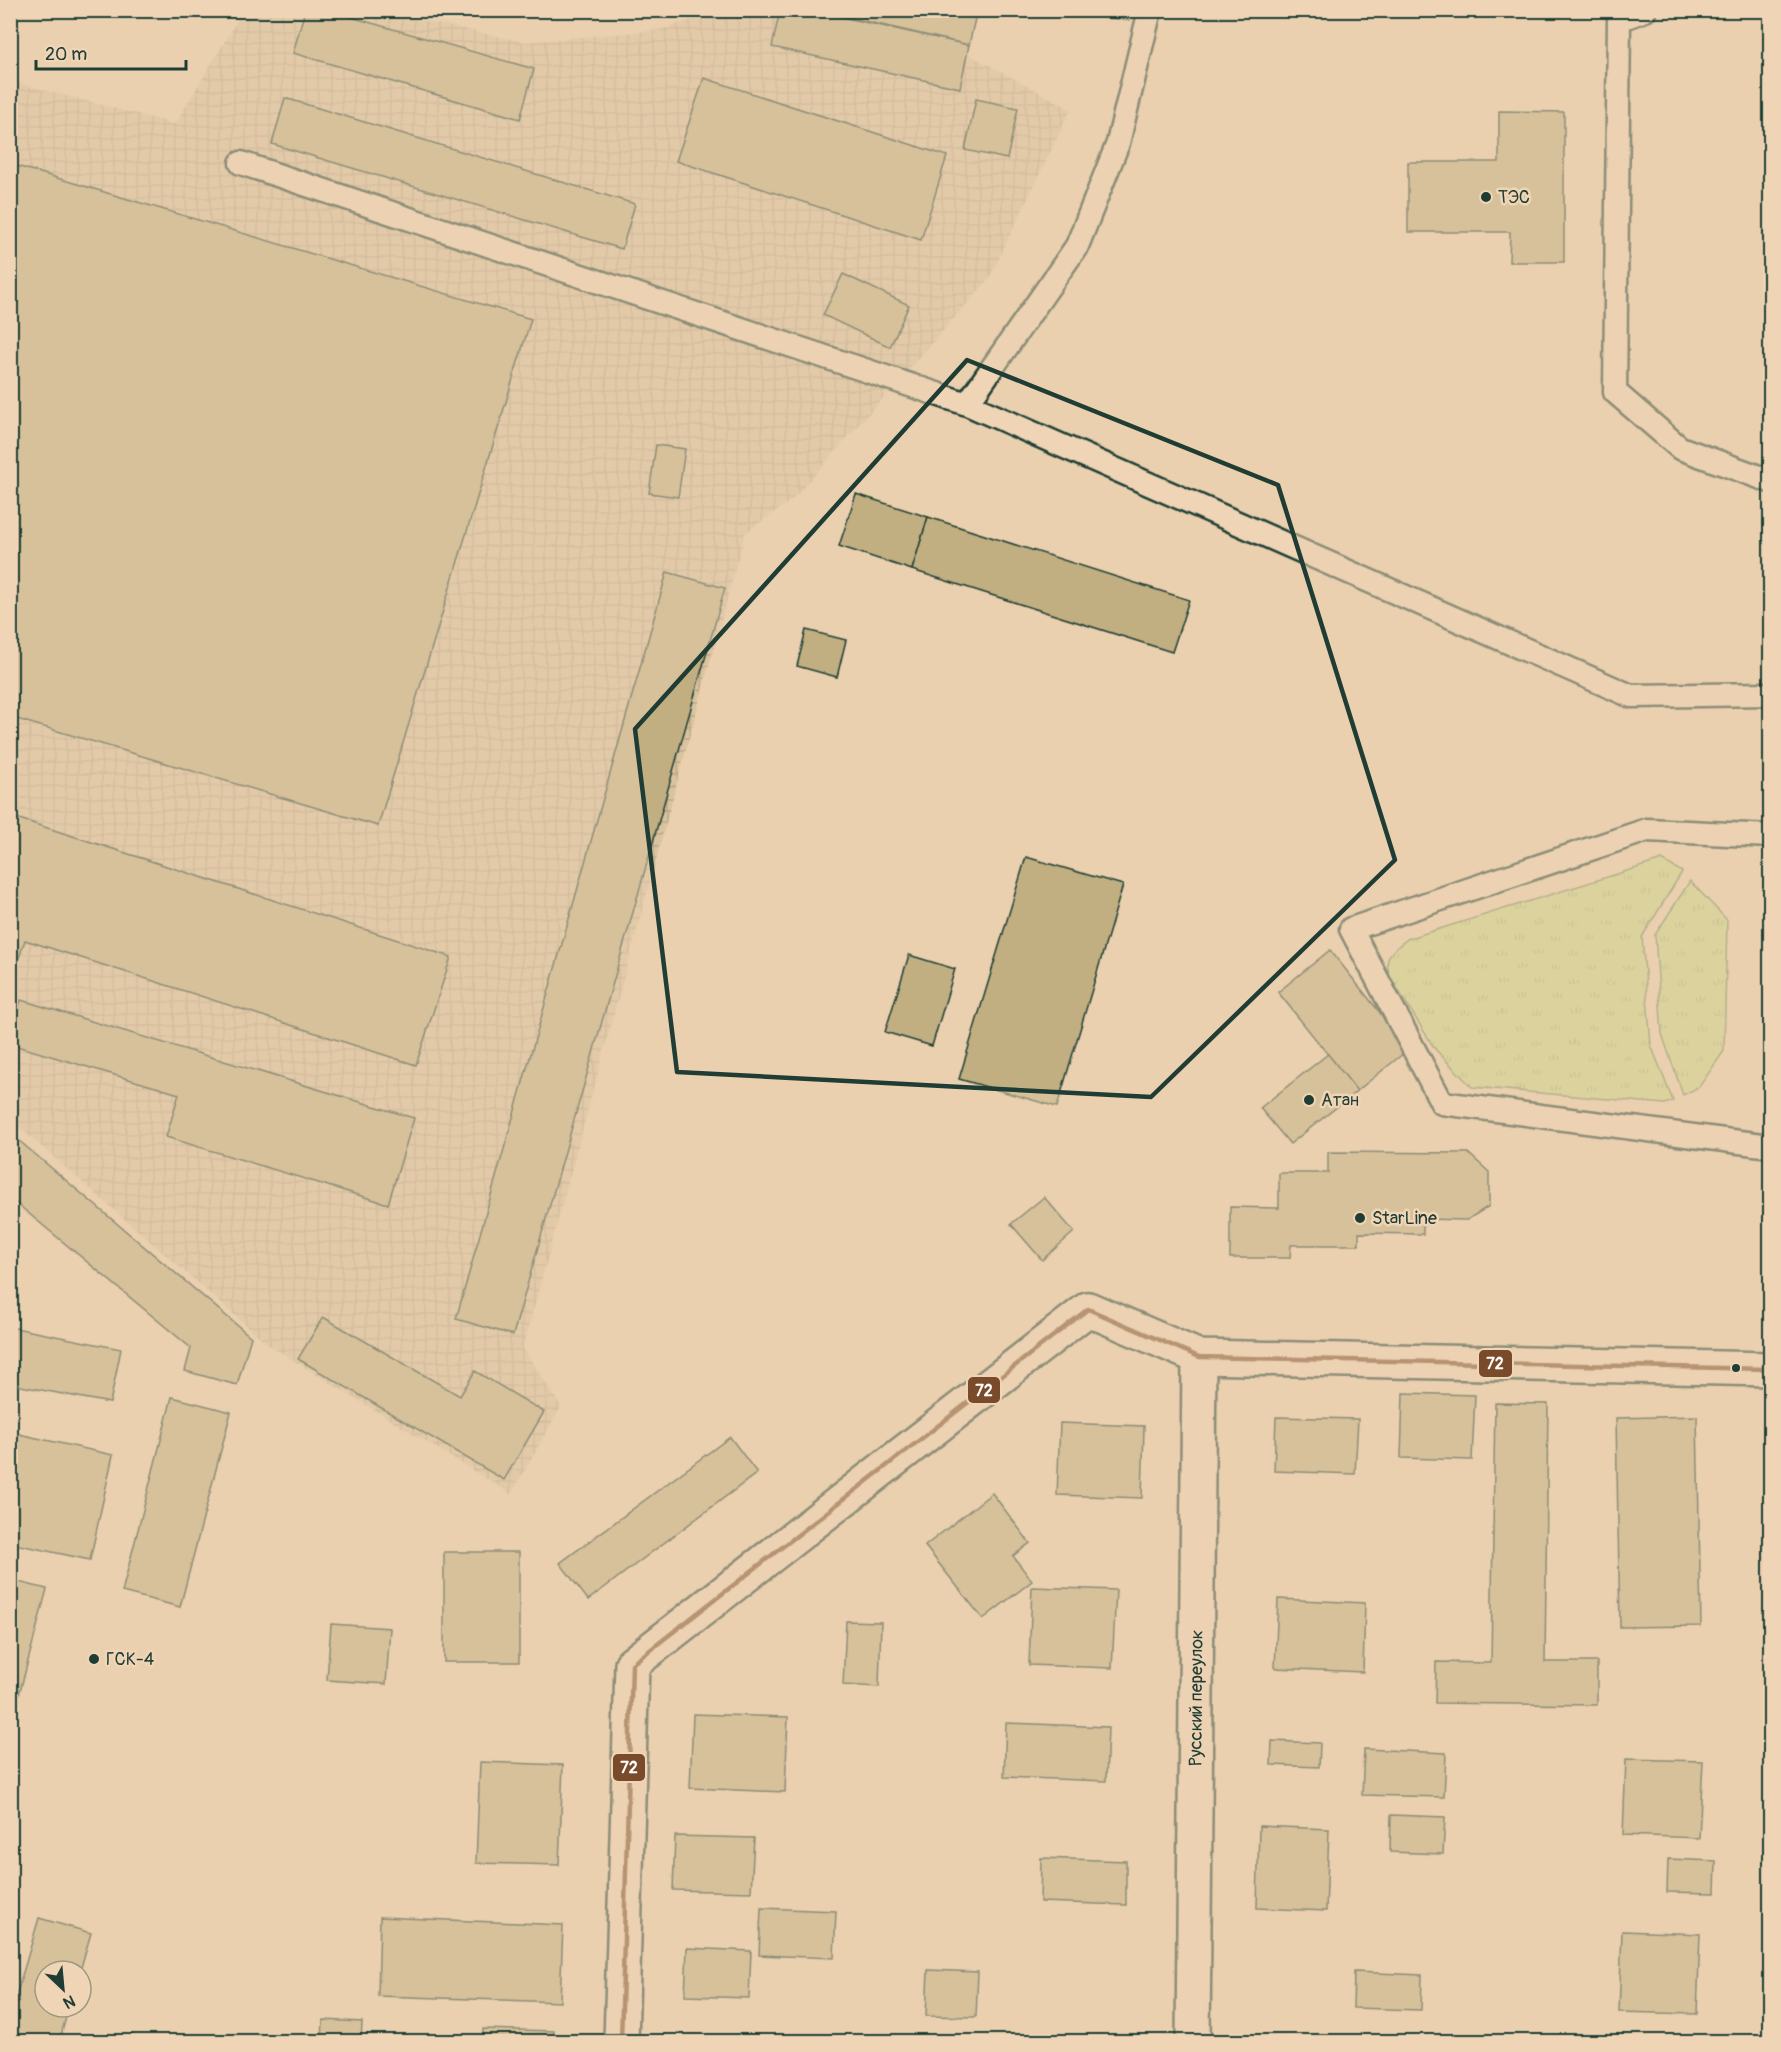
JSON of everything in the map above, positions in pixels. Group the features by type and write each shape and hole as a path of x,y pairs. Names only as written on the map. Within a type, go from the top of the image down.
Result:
{"street":[{"path":"621,2042 632,1664 1088,1309 1199,1357 1770,1369"},
{"name":"Русский переулок","path":"1193,2042 1199,1357"}],"lane":[{"path":"967,404 1077,246 1118,143 1150,10"},
{"path":"1645,10 1619,20 1615,392 1680,448 1770,482"},
{"path":"241,163 967,404 1631,696 1770,694"},
{"path":"1770,836 1647,830 1351,930 1442,1103 1770,1146"}],"highlighted area":[{"path":"967,360 1278,485 1395,860 1151,1097 677,1072 635,729"}],"shaded area":[{"path":"886,10 1071,109 989,279 792,500 745,533 523,1348 561,1407 511,1494 270,1346 11,1120 10,81 175,124 243,11 376,11 525,42 660,30 718,11"}],"green space":[{"path":"1662,860 1682,872 1642,937 1651,1045 1673,1101 1665,1104 1472,1087 1435,1049 1390,977 1388,959 1407,939"},
{"path":"1690,881 1727,920 1724,1051 1699,1087 1683,1095 1662,1034 1655,935"}],"building":[{"path":"305,10 326,10 534,69 520,119 293,53"},
{"path":"780,10 809,10 969,45 960,88 772,47"},
{"path":"816,10 977,10 969,45"},
{"path":"1012,10 1130,10 1129,20"},
{"path":"704,78 947,156 921,240 676,161"},
{"path":"285,98 635,204 622,249 272,144"},
{"path":"976,99 1018,108 1007,159 965,150"},
{"name":"ТЭС","path":"1499,111 1564,112 1564,262 1509,262 1510,232 1408,232 1408,162 1499,162"},
{"path":"10,164 531,319 378,826 10,717"},
{"path":"843,274 909,305 890,347 823,315"},
{"path":"656,445 685,449 678,497 649,493"},
{"path":"856,494 928,517 912,570 839,546"},
{"path":"928,517 1189,600 1172,652 912,570"},
{"path":"667,572 725,588 513,1335 456,1319"},
{"path":"806,630 846,640 837,677 797,666"},
{"path":"10,816 451,957 416,1065 25,940 10,985"},
{"path":"1026,857 1123,885 1057,1107 959,1079"},
{"path":"1330,950 1409,1049 1357,1091 1278,992"},
{"path":"909,955 955,969 932,1046 885,1032"},
{"path":"21,1000 414,1118 388,1204 166,1137 179,1094 10,1044 10,1034"},
{"name":"Атан","path":"1328,1054 1357,1091 1290,1144 1260,1108"},
{"path":"10,1133 251,1337 237,1385 185,1371 191,1348 10,1198"},
{"path":"1328,1152 1468,1153 1489,1172 1489,1206 1467,1220 1423,1219 1423,1234 1359,1233 1359,1245 1291,1245 1290,1258 1230,1258 1230,1207 1279,1208 1279,1173 1328,1173"},
{"path":"1044,1197 1074,1232 1042,1260 1011,1224"},
{"path":"323,1317 460,1396 475,1371 544,1412 504,1480 298,1359"},
{"path":"10,1327 121,1349 110,1403 10,1384"},
{"path":"1403,1393 1475,1395 1472,1460 1401,1458"},
{"path":"172,1397 231,1412 180,1607 122,1592"},
{"path":"1495,1403 1548,1404 1545,1662 1597,1662 1597,1705 1435,1703 1436,1662 1491,1663"},
{"path":"1697,1416 1701,1626 1620,1627 1616,1418"},
{"path":"1276,1417 1358,1419 1355,1474 1274,1471"},
{"path":"1060,1423 1144,1426 1142,1498 1057,1495"},
{"path":"10,1432 113,1455 90,1560 10,1543"},
{"path":"730,1437 757,1473 588,1600 560,1563"},
{"path":"992,1493 1030,1543 1013,1556 1032,1581 983,1619 925,1546"},
{"path":"444,1552 519,1552 519,1662 444,1662"},
{"path":"10,1580 47,1589 10,1729"},
{"path":"1032,1587 1116,1590 1112,1668 1029,1665"},
{"path":"1278,1599 1365,1603 1363,1672 1275,1668"},
{"path":"846,1621 881,1622 879,1687 843,1685"},
{"path":"331,1624 390,1628 386,1684 327,1680"},
{"path":"693,1714 788,1717 785,1792 690,1788"},
{"path":"1006,1723 1108,1727 1106,1781 1004,1777"},
{"path":"1272,1741 1320,1743 1319,1767 1271,1765"},
{"path":"1364,1749 1446,1753 1444,1797 1362,1795"},
{"path":"1626,1759 1703,1761 1699,1838 1623,1835"},
{"path":"480,1762 563,1765 559,1865 476,1863"},
{"path":"1391,1815 1445,1817 1443,1854 1390,1852"},
{"path":"1259,1826 1329,1829 1326,1911 1257,1908"},
{"path":"675,1836 754,1838 751,1892 673,1890"},
{"path":"1041,1858 1126,1861 1126,1905 1040,1902"},
{"path":"1668,1859 1716,1861 1715,1893 1667,1892"},
{"path":"761,1908 836,1911 834,1958 759,1955"},
{"path":"380,1917 563,1925 560,2002 378,1996"},
{"path":"39,1918 91,1933 83,1959 33,1959 33,2019 66,2019 59,2042 10,2042 10,2017"},
{"path":"1622,1931 1700,1934 1697,2014 1619,2012"},
{"path":"687,1948 751,1951 749,1998 685,1996"},
{"path":"928,1970 978,1972 976,2017 926,2016"},
{"path":"1354,1972 1422,1975 1421,2010 1353,2008"},
{"path":"323,2020 362,2022 361,2042 322,2042"},
{"path":"483,2029 554,2031 553,2042 483,2042"},
{"path":"1264,2037 1367,2041 1367,2042 1264,2042"}],"transit line":[{"name":"72","path":"621,2042 632,1664 1088,1309 1199,1357 1770,1369"}],"place":[{"name":"ТЭС","path":"1486,197"},
{"name":"Атан","path":"1309,1100"},
{"name":"StarLine","path":"1360,1218"},
{"name":"ГСК-4","path":"94,1659"}]}
